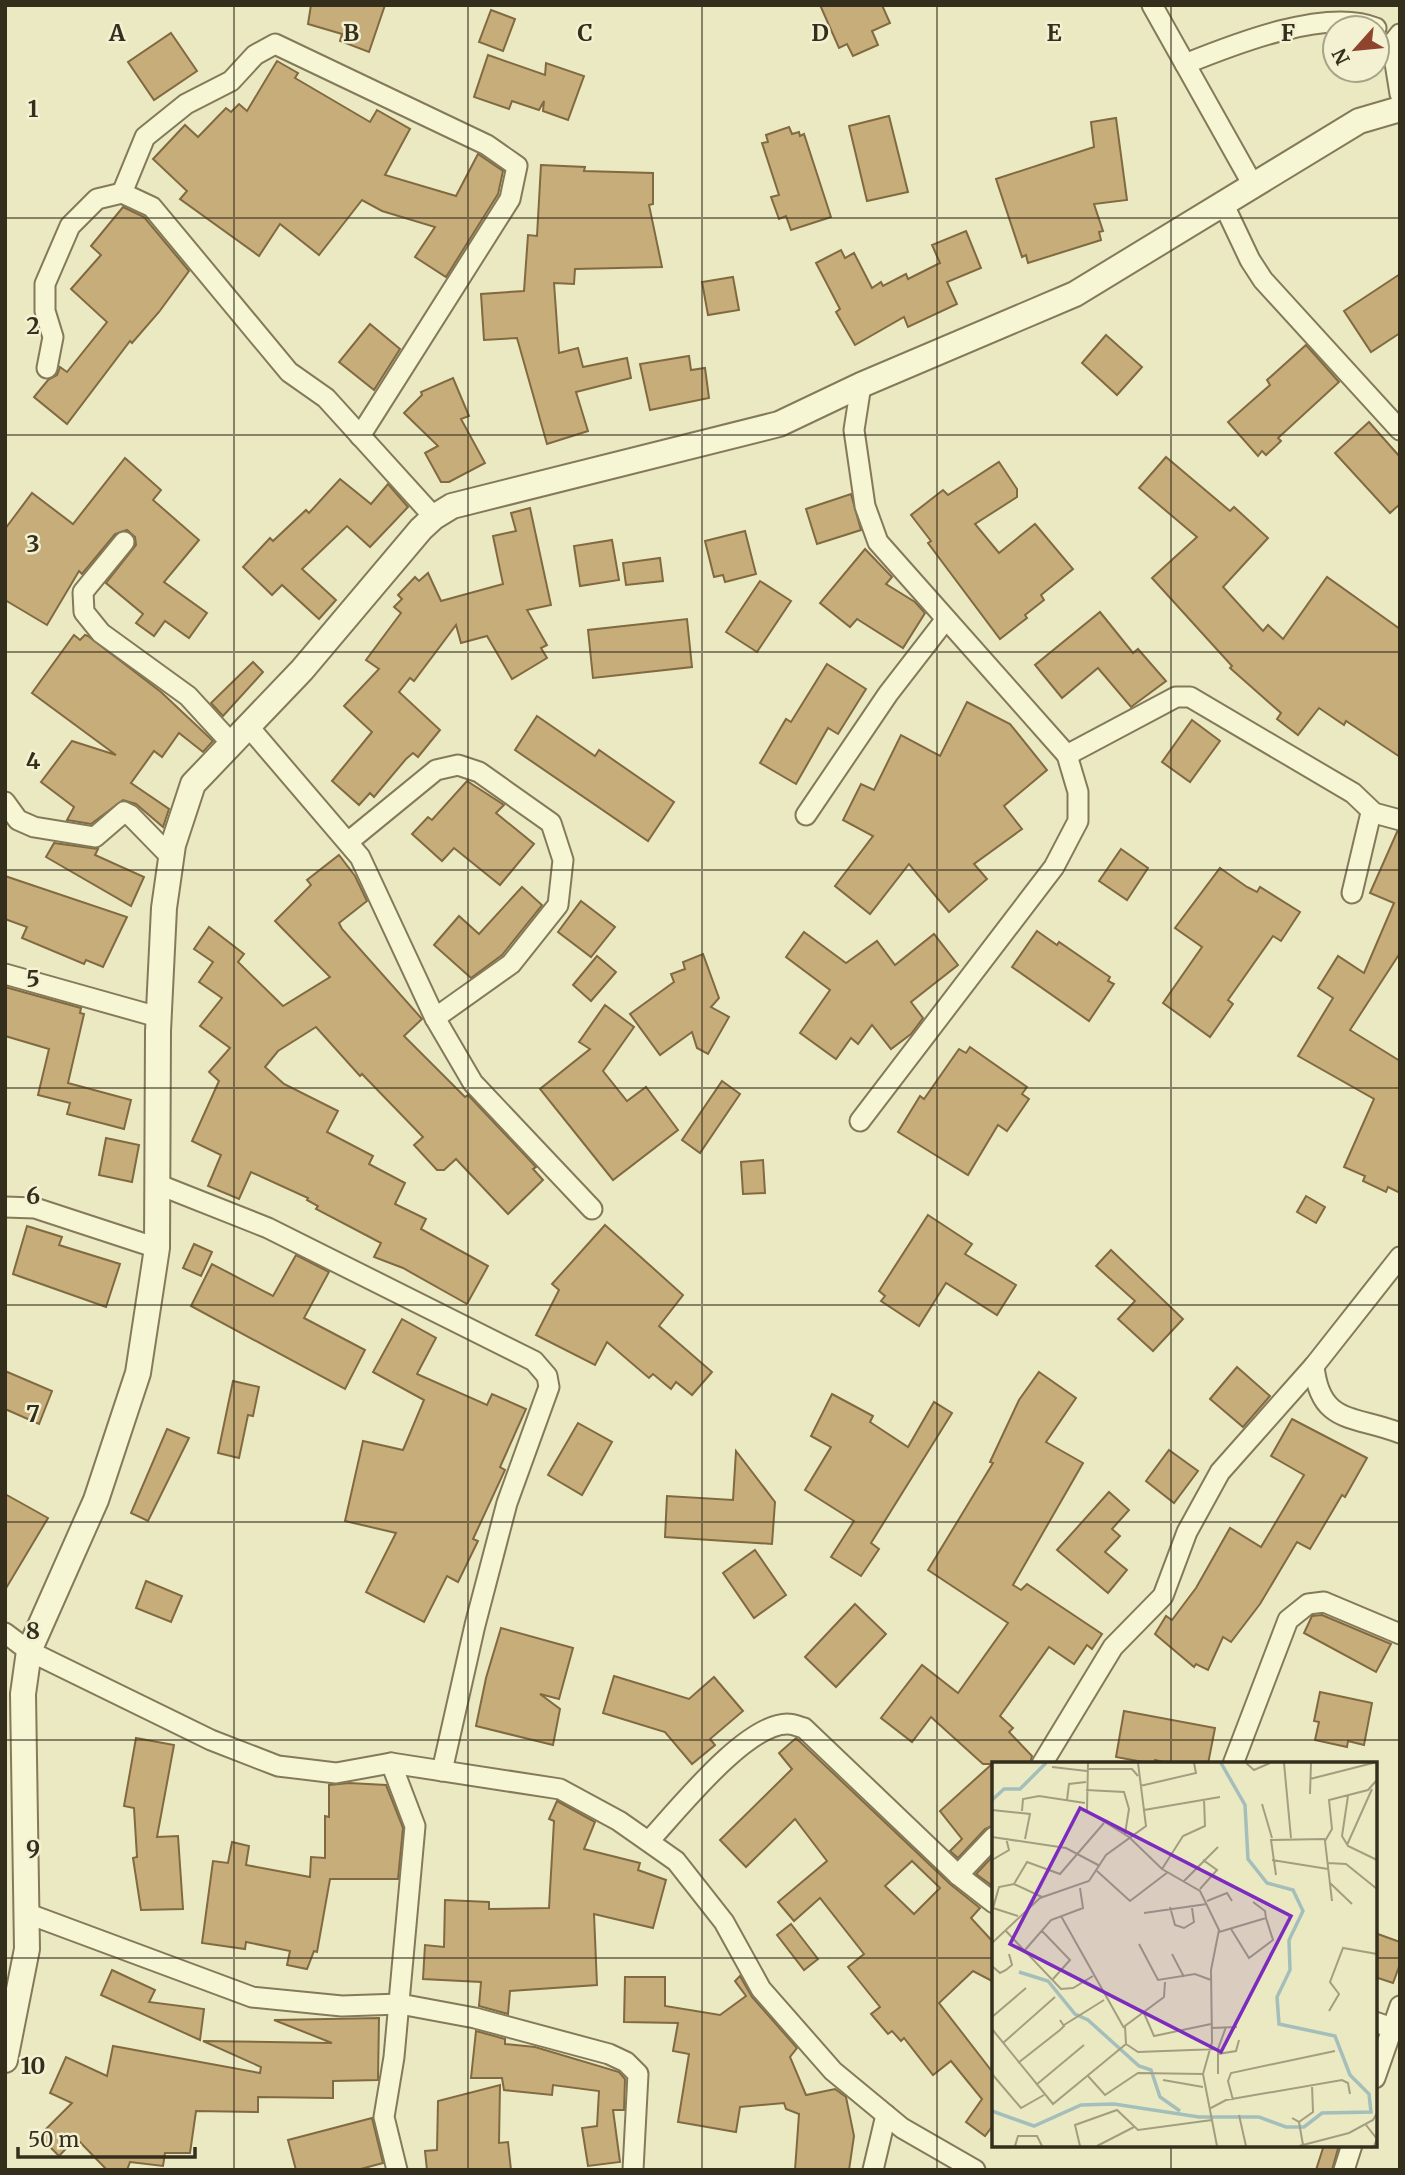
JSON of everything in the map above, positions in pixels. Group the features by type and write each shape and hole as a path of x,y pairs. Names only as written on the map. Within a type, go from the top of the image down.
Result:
{"street":[{"path":"1152,5 1253,185"},
{"path":"1185,64 1250,37 1321,24"},
{"path":"1398,35 1392,56 1400,94"},
{"path":"122,193 145,137 186,104 231,81 255,55 275,44 487,145 517,166 510,199 360,436"},
{"path":"5,2060 27,1949 14,1696 29,1651 96,1500 138,1373 157,1248 158,1017 164,908 171,858 193,784 302,670 434,517 452,506 779,424 861,385 1075,293 1359,121 1400,109"},
{"path":"47,368 53,337 45,311 45,284 70,226 97,199 122,193 152,207 289,372 326,398 434,517"},
{"path":"1223,203 1250,260 1263,280 1400,430"},
{"path":"860,1121 1054,867 1079,821 1078,792 1067,755 878,542 865,506 854,430 861,385"},
{"path":"124,542 83,592 84,612 101,634 240,735 348,842 360,857 435,1018 473,1083 592,1209"},
{"path":"807,815 888,694 946,619"},
{"path":"1067,755 1176,697 1190,697 1392,814"},
{"path":"348,842 436,771 458,765 479,772 551,823 563,860 558,905 512,964 435,1018"},
{"path":"5,802 18,820 34,827 95,837 124,813 130,815 171,858"},
{"path":"1353,893 1370,817 1392,814"},
{"path":"5,974 158,1017"},
{"path":"157,1184 268,1228 381,1282 534,1362 547,1376 549,1387 500,1530 442,1771"},
{"path":"5,1207 35,1208 157,1248"},
{"path":"1043,1762 1113,1647 1163,1596 1187,1532 1220,1472 1314,1366 1400,1257"},
{"path":"1314,1366 1317,1391 1334,1413 1400,1433"},
{"path":"1234,1762 1288,1620 1308,1604 1324,1602 1400,1634"},
{"path":"5,1633 29,1651 211,1740 278,1766 336,1773 391,1763 560,1789 619,1821 676,1860 724,1922 761,1989 833,2071 902,2128 975,2170"},
{"path":"649,1841 730,1753 769,1730 788,1724 804,1728 958,1875 992,1901"},
{"path":"391,1763 415,1826 400,2004 384,2117 397,2170"},
{"path":"958,1875 992,1839"},
{"path":"26,1913 252,1997 342,2006 400,2004 475,2018 609,2054 626,2062 638,2074 633,2170"},
{"path":"1377,2066 1384,2025 1400,2006"},
{"path":"873,2170 886,2115"},
{"path":"1344,2170 1351,2147"}],"building":[{"path":"311,5 385,5 369,52 340,41 342,34 308,24"},
{"path":"820,5 882,5 890,23 872,31 878,45 853,56 847,44 839,48"},
{"path":"491,10 515,19 503,51 479,42"},
{"path":"171,33 197,71 154,100 128,62"},
{"path":"488,55 545,75 546,63 584,76 568,120 543,111 544,101 539,110 512,101 509,109 474,97"},
{"path":"277,61 298,73 295,78 370,122 377,110 410,129 385,175 456,196 478,154 503,171 498,194 446,277 415,257 435,227 382,211 362,200 319,255 280,224 259,256 180,199 187,191 153,159 185,125 198,137 226,108 231,112 239,104 247,111"},
{"path":"889,116 908,192 867,201 849,126"},
{"path":"1116,118 1127,200 1094,204 1103,231 1099,232 1101,240 1028,263 1026,255 1022,257 996,179 1094,147 1091,122"},
{"path":"789,127 792,134 804,134 831,217 791,230 786,216 779,219 771,197 779,195 762,143 768,142 766,135"},
{"path":"541,165 585,167 584,171 653,173 653,204 649,205 662,267 575,269 574,284 554,283 559,353 578,348 583,367 627,358 631,378 576,392 588,431 547,444 517,338 484,340 481,294 524,291 528,235 537,236"},
{"path":"123,207 144,217 189,271 159,312 132,343 130,341 67,424 34,397 48,380 57,375 60,367 67,372 107,322 71,289 101,255 91,246"},
{"path":"966,231 981,268 947,282 957,304 908,327 904,317 855,345 836,312 840,309 816,263 841,250 845,258 854,253 872,288 881,282 883,286 906,274 908,279 940,263 932,245"},
{"path":"1400,274 1400,333 1371,352 1344,311"},
{"path":"733,277 739,310 708,315 702,282"},
{"path":"370,324 400,349 374,390 339,362"},
{"path":"1106,335 1142,367 1117,395 1082,363"},
{"path":"1306,345 1339,382 1278,438 1281,441 1266,455 1262,451 1258,456 1228,422 1270,385 1267,380"},
{"path":"689,356 691,370 705,368 709,398 650,410 640,364"},
{"path":"453,378 469,416 461,419 485,463 449,482 441,482 425,453 438,446 404,413 422,395 421,392"},
{"path":"1369,422 1400,457 1400,504 1390,513 1335,453"},
{"path":"1166,457 1230,511 1234,507 1268,538 1223,587 1263,631 1268,625 1283,639 1327,577 1400,629 1400,757 1346,721 1344,725 1319,708 1298,735 1277,719 1281,713 1230,668 1232,666 1152,578 1197,537 1139,488"},
{"path":"125,458 161,490 153,500 199,540 164,582 207,613 189,638 165,621 154,636 136,623 143,614 106,583 136,545 135,537 127,530 115,534 82,574 79,571 47,625 5,600 5,529 32,493 73,524"},
{"path":"999,462 1017,489 1017,497 975,524 999,553 1035,524 1073,569 1041,595 1044,600 1025,615 1027,618 1000,639 928,543 931,541 911,515 943,490 948,495"},
{"path":"340,479 371,504 388,484 408,507 370,547 347,526 302,569 336,600 319,619 282,585 272,595 243,567 270,538 273,541 306,510 309,513"},
{"path":"851,494 861,530 817,544 806,509"},
{"path":"530,508 551,605 527,610 547,645 541,648 547,658 512,679 487,636 461,643 456,625 414,681 410,678 399,692 440,730 418,757 413,753 374,797 370,793 359,805 332,781 372,732 344,706 379,669 366,660 401,613 394,607 402,599 398,595 415,577 419,581 428,573 441,601 503,584 493,536 516,531 511,513"},
{"path":"745,531 756,574 725,582 723,575 714,577 705,541"},
{"path":"612,540 619,580 580,586 574,546"},
{"path":"865,549 892,577 886,584 915,602 925,613 903,648 857,619 850,627 820,603"},
{"path":"660,558 663,581 626,585 623,563"},
{"path":"760,581 791,601 757,652 726,632"},
{"path":"1100,612 1133,653 1138,649 1166,681 1131,707 1098,668 1062,698 1035,665"},
{"path":"687,619 692,667 593,678 588,630"},
{"path":"74,635 80,640 85,635 88,636 161,692 213,741 203,752 179,733 162,757 154,751 131,783 169,809 163,827 136,804 123,800 91,824 67,820 74,807 41,782 72,741 116,755 32,693"},
{"path":"253,662 263,672 223,716 211,703"},
{"path":"827,664 866,689 838,734 828,728 796,784 760,763 786,719 791,722"},
{"path":"967,702 1010,724 1047,770 1004,806 1022,829 974,864 987,879 949,912 909,864 870,914 835,886 873,836 843,820 861,784 874,790 901,735 940,756"},
{"path":"537,716 595,756 599,750 674,802 648,841 515,750"},
{"path":"1192,720 1220,741 1190,782 1162,762"},
{"path":"467,781 504,805 496,813 534,844 500,885 454,848 442,861 412,834 428,817 432,820"},
{"path":"1397,832 1400,832 1400,953 1350,1030 1400,1061 1400,1193 1388,1187 1386,1192 1363,1181 1365,1176 1344,1167 1374,1099 1298,1056 1333,998 1318,988 1338,956 1364,973 1394,903 1370,893"},
{"path":"54,843 98,849 95,855 144,877 131,906 46,857"},
{"path":"1121,849 1148,868 1127,900 1099,881"},
{"path":"339,855 355,876 367,901 339,923 422,1019 404,1036 465,1097 468,1095 536,1167 533,1169 543,1180 508,1214 456,1159 444,1170 437,1170 414,1145 423,1137 362,1074 360,1076 316,1027 278,1051 265,1067 284,1084 338,1111 327,1132 373,1156 369,1164 405,1183 395,1204 426,1219 421,1229 488,1266 467,1304 403,1268 374,1257 381,1243 316,1209 318,1206 307,1200 308,1198 251,1172 239,1199 208,1186 221,1155 192,1141 219,1081 209,1072 230,1048 200,1026 222,998 199,982 213,962 194,949 209,927 244,954 238,962 283,1006 330,977 275,921 311,885 307,880"},
{"path":"1220,868 1247,887 1257,892 1260,887 1300,912 1281,941 1273,936 1228,1000 1233,1004 1210,1037 1163,1003 1202,947 1175,928"},
{"path":"5,876 127,917 103,967 86,960 84,964 22,938 27,927 5,919"},
{"path":"522,887 542,905 502,955 471,978 434,945 459,916 479,934"},
{"path":"581,901 615,927 591,957 558,932"},
{"path":"1037,931 1057,945 1059,942 1110,977 1108,981 1114,984 1089,1021 1012,967"},
{"path":"804,932 846,963 877,941 895,965 934,934 958,965 911,1002 923,1018 911,1034 891,1049 872,1025 858,1044 851,1038 836,1059 800,1033 830,990 786,957"},
{"path":"703,954 719,998 711,1007 729,1017 708,1054 697,1048 692,1032 660,1055 630,1014 674,982 671,974 685,969 683,962"},
{"path":"597,956 616,972 591,1001 573,985"},
{"path":"5,987 81,1008 80,1013 84,1014 68,1083 131,1100 124,1129 67,1114 70,1103 38,1095 49,1049 5,1036"},
{"path":"605,1005 634,1027 603,1071 627,1101 646,1087 678,1130 613,1180 540,1089 590,1049 579,1042"},
{"path":"970,1047 1027,1087 1022,1094 1029,1099 1007,1131 998,1125 968,1175 898,1132 920,1096 924,1099 959,1049 966,1053"},
{"path":"722,1081 740,1094 700,1153 682,1140"},
{"path":"106,1138 139,1145 132,1182 99,1175"},
{"path":"763,1160 765,1193 743,1194 741,1162"},
{"path":"1306,1196 1325,1207 1316,1223 1297,1212"},
{"path":"928,1215 972,1244 965,1254 1016,1285 997,1315 946,1283 919,1326 881,1301 885,1296 879,1291"},
{"path":"605,1225 683,1295 659,1326 712,1372 692,1395 676,1382 671,1389 653,1374 649,1378 607,1342 595,1365 536,1335 559,1290 552,1284"},
{"path":"27,1226 62,1237 59,1245 120,1264 106,1307 13,1274"},
{"path":"194,1244 212,1252 201,1276 183,1268"},
{"path":"1111,1250 1183,1319 1153,1351 1118,1319 1135,1301 1096,1266"},
{"path":"296,1255 329,1272 304,1318 365,1350 345,1389 191,1306 212,1264 273,1296"},
{"path":"402,1319 436,1338 417,1374 487,1405 492,1394 526,1409 500,1467 505,1470 473,1539 478,1541 458,1582 447,1576 424,1622 366,1592 396,1533 345,1521 363,1441 403,1450 424,1400 373,1372"},
{"path":"1237,1367 1270,1396 1243,1427 1210,1399"},
{"path":"5,1371 52,1391 39,1424 5,1409"},
{"path":"1039,1372 1076,1398 1046,1442 1083,1463 1013,1585 1021,1590 1027,1584 1102,1634 1092,1649 1087,1645 1074,1664 1049,1647 1000,1716 1013,1728 1009,1732 1032,1756 1030,1762 983,1764 931,1717 912,1742 881,1718 922,1665 958,1693 1008,1623 928,1570 993,1463 990,1462 1019,1400"},
{"path":"233,1381 259,1387 253,1416 248,1415 239,1458 218,1453"},
{"path":"832,1394 873,1416 870,1422 908,1447 934,1402 952,1413 871,1543 879,1549 861,1576 831,1557 854,1521 805,1490 831,1447 811,1436"},
{"path":"1292,1419 1367,1458 1310,1549 1297,1542 1260,1604 1231,1642 1223,1637 1208,1670 1196,1664 1194,1667 1155,1634 1166,1616 1172,1620 1196,1588 1230,1528 1261,1547 1304,1475 1271,1456"},
{"path":"578,1423 612,1442 582,1495 548,1475"},
{"path":"167,1429 189,1438 148,1521 131,1513"},
{"path":"1169,1450 1198,1471 1174,1503 1146,1481"},
{"path":"736,1451 775,1502 772,1544 665,1537 667,1496 733,1500"},
{"path":"1109,1492 1129,1510 1112,1529 1120,1536 1105,1552 1127,1570 1108,1593 1057,1550"},
{"path":"5,1494 48,1518 5,1590"},
{"path":"755,1550 786,1595 754,1618 723,1573"},
{"path":"146,1581 182,1596 171,1622 136,1608"},
{"path":"855,1604 886,1634 836,1687 805,1657"},
{"path":"1322,1615 1391,1644 1376,1672 1304,1633 1312,1616"},
{"path":"501,1628 573,1648 559,1699 540,1694 560,1709 553,1745 476,1726 486,1678"},
{"path":"614,1676 689,1699 714,1677 743,1711 710,1739 715,1745 692,1764 665,1732 603,1713"},
{"path":"1320,1692 1372,1703 1364,1745 1348,1741 1347,1747 1315,1740 1319,1722 1314,1721"},
{"path":"1124,1711 1215,1728 1208,1762 1143,1762 1116,1757"},
{"path":"136,1738 174,1745 157,1837 178,1836 183,1909 141,1910 133,1858 137,1857 134,1808 124,1806"},
{"path":"796,1738 950,1884 980,1908 971,1918 992,1941 992,1981 973,1971 939,2003 992,2071 992,2127 985,2136 966,2122 982,2099 951,2061 933,2075 904,2038 901,2041 892,2031 888,2034 871,2014 880,2007 848,1967 864,1954 820,1898 794,1921 778,1902 827,1861 795,1819 746,1867 720,1840 792,1769 779,1753","holes":["912,1861 940,1888 914,1914 885,1886"]},
{"path":"992,1764 992,1826 985,1829 958,1858 950,1851 962,1839 940,1811"},
{"path":"329,1785 386,1785 403,1828 398,1879 330,1879 317,1952 314,1951 307,1969 287,1965 290,1951 246,1942 245,1949 202,1943 213,1861 228,1863 232,1842 249,1846 246,1865 310,1877 311,1857 325,1858 325,1816 329,1817"},
{"path":"557,1801 595,1822 584,1849 640,1863 638,1870 666,1880 653,1928 594,1914 597,1985 510,1991 508,2014 479,2006 481,1982 423,1979 425,1945 444,1947 445,1900 489,1902 489,1909 549,1908 554,1821 549,1819"},
{"path":"992,1857 992,1886 976,1874"},
{"path":"791,1924 818,1959 804,1970 777,1935"},
{"path":"1377,1934 1400,1942 1400,1964 1393,1983 1377,1978"},
{"path":"112,1970 155,1990 149,2002 204,2009 200,2040 101,1995"},
{"path":"740,1976 752,1997 797,2048 790,2057 806,2095 835,2089 846,2097 854,2136 849,2170 795,2170 799,2114 786,2109 784,2103 740,2107 736,2132 678,2122 689,2054 673,2051 678,2023 624,2022 625,1977 665,1977 665,2006 720,2015 746,1996 735,1981"},
{"path":"379,2018 378,2080 333,2081 333,2098 258,2097 258,2112 196,2111 190,2153 165,2153 163,2166 130,2162 127,2170 107,2170 76,2138 59,2156 39,2136 72,2103 50,2093 66,2057 107,2076 113,2046 260,2073 261,2067 203,2041 332,2043 274,2020"},
{"path":"476,2031 505,2039 505,2044 535,2047 619,2072 625,2079 624,2110 613,2110 620,2162 588,2166 582,2128 597,2126 599,2091 553,2085 552,2095 504,2090 502,2078 471,2078"},
{"path":"500,2085 499,2143 508,2142 511,2170 427,2170 425,2151 437,2150 438,2101"},
{"path":"372,2118 383,2163 357,2170 296,2170 288,2140"},
{"path":"1323,2147 1338,2147 1332,2170 1316,2170"}]}
